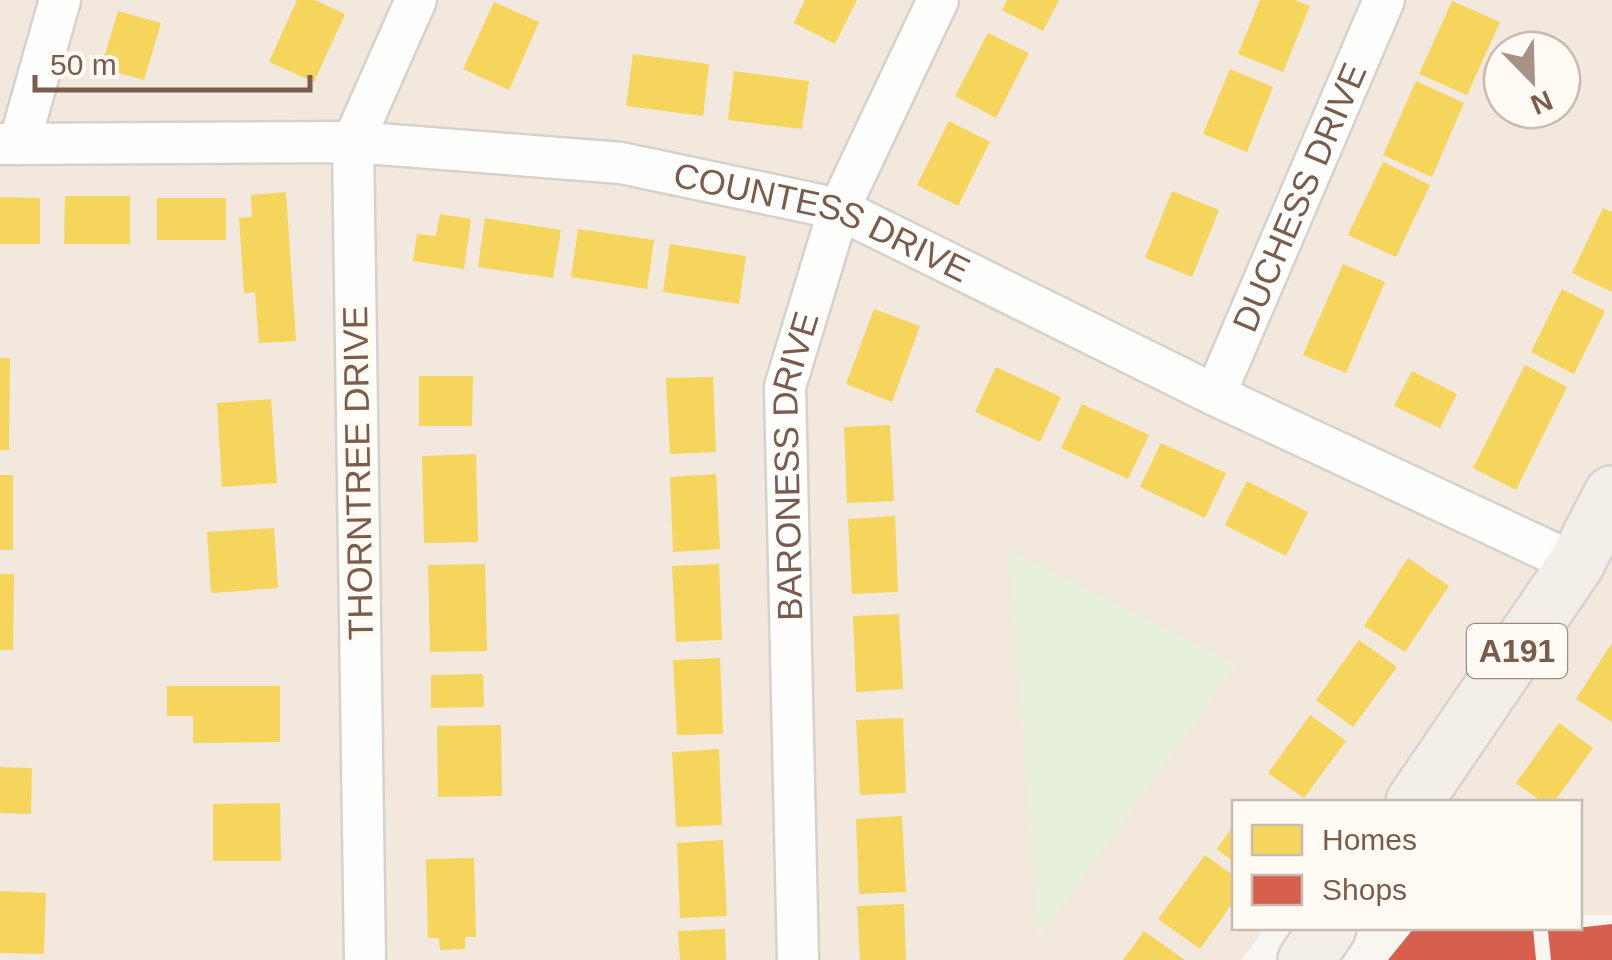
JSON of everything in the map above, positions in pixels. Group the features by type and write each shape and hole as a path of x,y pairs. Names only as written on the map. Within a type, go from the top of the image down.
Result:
{"main road":[{"name":"A191","path":"1415,800 1576,564 1612,494"},
{"path":"1306,960 1327,930"}],"street":[{"path":"10,144 60,0"},
{"name":"THORNTREE DRIVE","path":"365,960 353,142 416,0"},
{"name":"BARONESS DRIVE","path":"798,960 785,387 839,209 938,0"},
{"name":"DUCHESS DRIVE","path":"1216,396 1384,0"},
{"name":"COUNTESS DRIVE","path":"10,144 353,142 621,163 839,209 1216,396 1576,564"}],"shaded area":[{"path":"0,0 1612,0 1612,915 1582,915 1582,800 1232,800 1232,930 1264,930 1241,960 0,960"}],"green space":[{"path":"1009,550 1236,665 1039,937"}],"building: Homes":[{"path":"297,0 315,0 345,14 314,82 269,62"},
{"path":"805,0 857,0 835,44 794,23"},
{"path":"1007,0 1059,0 1043,31 1002,10"},
{"path":"1260,0 1294,0 1310,6 1283,72 1238,54"},
{"path":"1452,1 1500,22 1496,30 1482,30 1482,62 1467,95 1419,74"},
{"path":"494,2 539,22 509,90 463,69"},
{"path":"118,11 161,23 144,80 101,68"},
{"path":"988,33 1029,53 996,118 955,96"},
{"path":"633,54 709,64 703,116 626,106"},
{"path":"1230,69 1273,87 1247,152 1203,134"},
{"path":"734,71 809,81 802,129 728,120"},
{"path":"1416,81 1464,103 1432,177 1383,155"},
{"path":"949,121 990,142 958,206 917,185"},
{"path":"1383,162 1430,185 1396,257 1348,235"},
{"path":"1172,191 1219,210 1192,277 1145,258"},
{"path":"286,192 296,341 259,343 255,292 244,293 239,218 252,217 251,195"},
{"path":"65,196 130,196 130,244 64,244"},
{"path":"0,197 40,198 40,244 0,244"},
{"path":"157,198 226,198 226,240 157,240"},
{"path":"1603,208 1612,212 1612,292 1572,273"},
{"path":"440,214 471,219 464,269 413,261 417,234 436,236"},
{"path":"485,218 561,230 553,278 478,267"},
{"path":"578,229 654,240 647,289 571,277"},
{"path":"670,244 746,256 739,304 663,292"},
{"path":"1343,264 1385,282 1346,373 1303,355"},
{"path":"1562,289 1605,311 1574,374 1531,352"},
{"path":"874,309 920,326 892,402 846,384"},
{"path":"0,358 10,358 9,450 0,450"},
{"path":"1525,365 1567,387 1516,490 1473,468"},
{"path":"996,367 1061,397 1040,442 975,412"},
{"path":"1412,371 1457,394 1440,428 1394,406"},
{"path":"419,376 473,376 472,426 419,426"},
{"path":"713,377 716,452 670,454 666,378"},
{"path":"271,399 277,483 222,487 217,403"},
{"path":"1082,404 1149,435 1128,479 1061,448"},
{"path":"890,425 894,501 847,503 844,427"},
{"path":"1161,443 1226,473 1205,518 1140,487"},
{"path":"476,454 478,542 424,543 422,456"},
{"path":"716,474 720,549 673,552 670,477"},
{"path":"0,475 13,475 13,550 0,550"},
{"path":"1247,481 1308,512 1286,556 1225,525"},
{"path":"895,516 898,592 852,594 848,519"},
{"path":"274,528 278,588 211,593 207,532"},
{"path":"1408,558 1449,586 1405,652 1364,626"},
{"path":"485,564 487,651 430,652 428,565"},
{"path":"719,564 722,640 676,642 672,566"},
{"path":"0,574 14,574 13,650 0,650"},
{"path":"899,614 903,689 856,692 853,616"},
{"path":"1359,640 1397,667 1353,727 1316,700"},
{"path":"1612,643 1612,722 1576,699"},
{"path":"720,658 723,734 677,735 673,660"},
{"path":"483,674 484,707 431,708 431,675"},
{"path":"167,686 280,686 280,742 193,743 193,716 167,716"},
{"path":"1310,715 1346,741 1304,798 1268,773"},
{"path":"903,718 906,793 860,795 856,720"},
{"path":"1559,723 1593,748 1555,800 1539,800 1516,783"},
{"path":"501,725 502,796 438,797 437,726"},
{"path":"719,749 722,825 676,827 672,752"},
{"path":"0,767 32,768 31,814 0,813"},
{"path":"280,803 281,861 213,861 213,804"},
{"path":"902,816 906,892 859,894 856,819"},
{"path":"1232,827 1232,860 1217,849"},
{"path":"723,840 727,916 680,918 677,843"},
{"path":"1205,855 1232,875 1232,904 1200,949 1158,919"},
{"path":"474,858 476,937 465,937 465,949 440,950 439,938 428,938 426,859"},
{"path":"0,891 46,893 44,954 0,953"},
{"path":"904,904 906,960 860,960 857,906"},
{"path":"725,929 726,960 680,960 678,931"},
{"path":"1144,931 1185,960 1123,960"}],"building: Shops":[{"path":"1612,924 1612,960 1551,960 1548,931"},
{"path":"1412,930 1533,930 1536,960 1388,960"}]}
